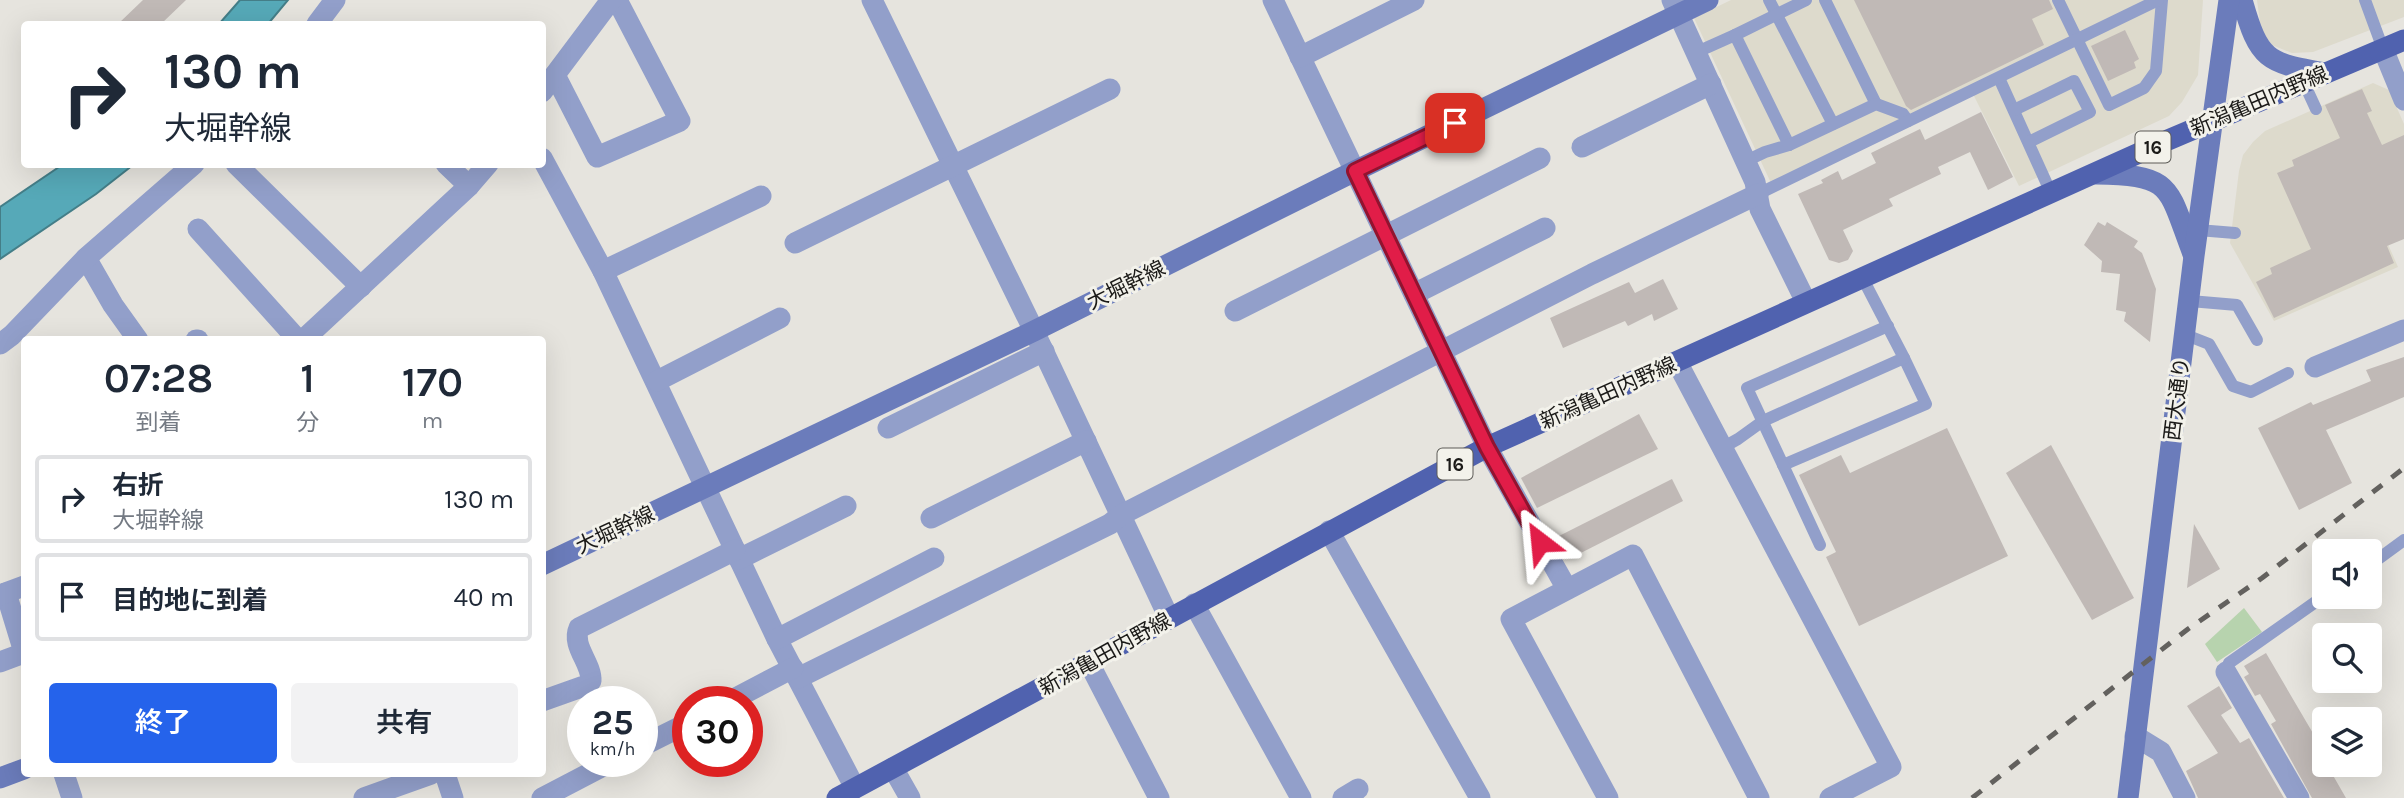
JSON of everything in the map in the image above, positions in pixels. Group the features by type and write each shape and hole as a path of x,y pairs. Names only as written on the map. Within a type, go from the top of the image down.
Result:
{"main road":[{"name":"新潟亀田内野線","path":"846,793 1487,447 2211,121 2404,40"}],"street":[{"path":"319,21 335,0"},
{"path":"546,87 611,0"},
{"path":"555,75 597,157 680,121 617,0"},
{"path":"872,0 1044,351 1170,618"},
{"path":"1273,0 1487,447 1567,589"},
{"path":"1300,57 1414,0"},
{"name":"大堀幹線","path":"546,563 1034,331 1675,7 1708,0"},
{"name":"西大通り","path":"2128,798 2211,121 2229,0"},
{"path":"2242,0 2256,44 2267,56 2289,67 2326,73"},
{"path":"1675,7 1746,160 1758,194 1760,209 1806,302"},
{"path":"2383,49 2404,100"},
{"path":"1582,147 1712,84"},
{"path":"795,243 1110,89"},
{"path":"1235,311 1540,158"},
{"path":"546,165 603,271 657,380 705,488 795,673 846,793"},
{"path":"0,344 12,335 86,258 189,168"},
{"path":"240,168 361,287"},
{"path":"450,168 469,186"},
{"path":"306,336 469,186 485,168"},
{"path":"2096,174 2130,174 2148,177 2160,184 2171,197 2194,256"},
{"path":"763,687 1110,524 1121,515 1441,351 1758,194"},
{"path":"603,271 761,196"},
{"path":"1414,294 1545,228"},
{"path":"198,229 297,336"},
{"path":"86,258 113,305 135,336"},
{"path":"657,380 780,318"},
{"path":"2315,367 2404,330"},
{"path":"888,428 1044,351"},
{"path":"1677,362 1891,766 1830,798"},
{"path":"931,518 1086,441"},
{"path":"546,700 587,685 591,681 592,674 577,641 579,628 846,506"},
{"path":"1329,531 1480,798"},
{"path":"1608,798 1511,619 1633,555 1759,798"},
{"path":"777,639 934,558"},
{"path":"10,591 21,639"},
{"path":"1194,604 1301,798"},
{"path":"0,662 21,653"},
{"path":"1089,663 1160,798"},
{"path":"2226,672 2299,798"},
{"path":"2135,736 2165,750 2185,798"},
{"path":"893,768 909,798"},
{"path":"0,778 21,770"},
{"path":"65,777 72,798"},
{"path":"364,798 423,777"},
{"path":"446,777 453,798"},
{"path":"542,798 582,777"}],"lane":[{"path":"1769,0 1833,124"},
{"path":"1697,52 1806,0"},
{"path":"1825,0 1876,104 1903,114 1908,121"},
{"path":"1758,194 1908,121 1999,78 2077,40 2160,0 2156,71 2144,88 2109,105 2077,40 2058,0"},
{"path":"2365,0 2383,49"},
{"path":"1735,35 1789,145"},
{"path":"1999,78 2051,193"},
{"path":"2014,110 2074,81 2090,112 2029,142"},
{"path":"2304,83 2316,109"},
{"path":"2083,98 2101,89"},
{"path":"1746,160 1789,145 1876,104"},
{"path":"2198,230 2235,233"},
{"path":"1783,465 1926,404 1862,277"},
{"path":"2190,301 2237,305 2257,340"},
{"path":"1820,545 1747,388 1888,326"},
{"path":"2186,335 2209,344 2233,386 2251,392 2288,373"},
{"path":"1722,448 1763,421 1904,358"},
{"path":"2382,556 2404,540"},
{"path":"2226,672 2229,663 2312,604"}],"shaded area":[{"path":"1731,0 2203,0 2198,75 2182,102 2169,116 2019,186 1969,86 1771,183 1694,18"},
{"path":"2257,0 2404,0 2404,17 2313,52 2292,53 2272,45 2261,30"},
{"path":"2373,83 2389,90 2404,124 2404,155 2358,176 2398,267 2274,321 2230,243 2243,155 2265,131"}],"green space":[{"path":"2244,608 2262,632 2217,662 2205,644"}],"water":[{"path":"240,0 288,0 270,21 222,21"},
{"path":"58,168 129,168 96,194 0,259 0,207"}],"building":[{"path":"143,0 186,0 164,21 121,21"},
{"path":"1854,0 2049,0 2053,9 2032,19 2044,45 1911,110 1906,106"},
{"path":"2125,30 2139,59 2134,62 2136,68 2108,81 2091,46"},
{"path":"2362,89 2372,111 2367,113 2382,145 2404,135 2404,239 2387,246 2394,263 2274,318 2256,282 2272,274 2270,268 2311,249 2277,173 2294,166 2292,160 2340,138 2325,105"},
{"path":"1981,112 2013,177 1988,190 1970,152 1938,167 1941,174 1889,199 1893,206 1843,230 1853,251 1848,260 1839,263 1829,260 1798,194 1823,183 1821,180 1838,171 1842,180 1876,163 1871,153 1920,129 1925,140"},
{"path":"2098,222 2105,226 2107,222 2138,241 2134,247 2142,253 2156,289 2150,342 2124,321 2126,312 2116,310 2120,274 2101,272 2102,261 2084,245"},
{"path":"1663,279 1678,309 1654,321 1652,314 1628,326 1625,321 1563,348 1550,318 1629,282 1635,293"},
{"path":"2404,357 2404,397 2326,430 2352,483 2299,510 2258,428 2311,402 2313,405 2371,381 2366,370"},
{"path":"1639,414 1658,449 1537,508 1521,478"},
{"path":"1947,428 2008,556 1859,626 1826,557 1836,552 1799,475 1841,455 1850,473"},
{"path":"2051,445 2134,598 2092,620 2006,473"},
{"path":"1672,479 1683,501 1569,559 1557,537"},
{"path":"2194,524 2220,569 2187,588"},
{"path":"2266,653 2312,732 2312,777 2334,777 2346,798 2312,798 2271,724 2276,721 2260,694 2255,696 2244,677 2249,674 2244,666"},
{"path":"2219,686 2232,708 2221,715 2240,743 2249,738 2284,798 2198,798 2186,771 2218,753 2187,706"}],"railway":[{"path":"1972,798 2188,629 2262,578 2404,468"}],"route":[{"path":"1455,123 1355,171 1487,447 1540,542"}]}
